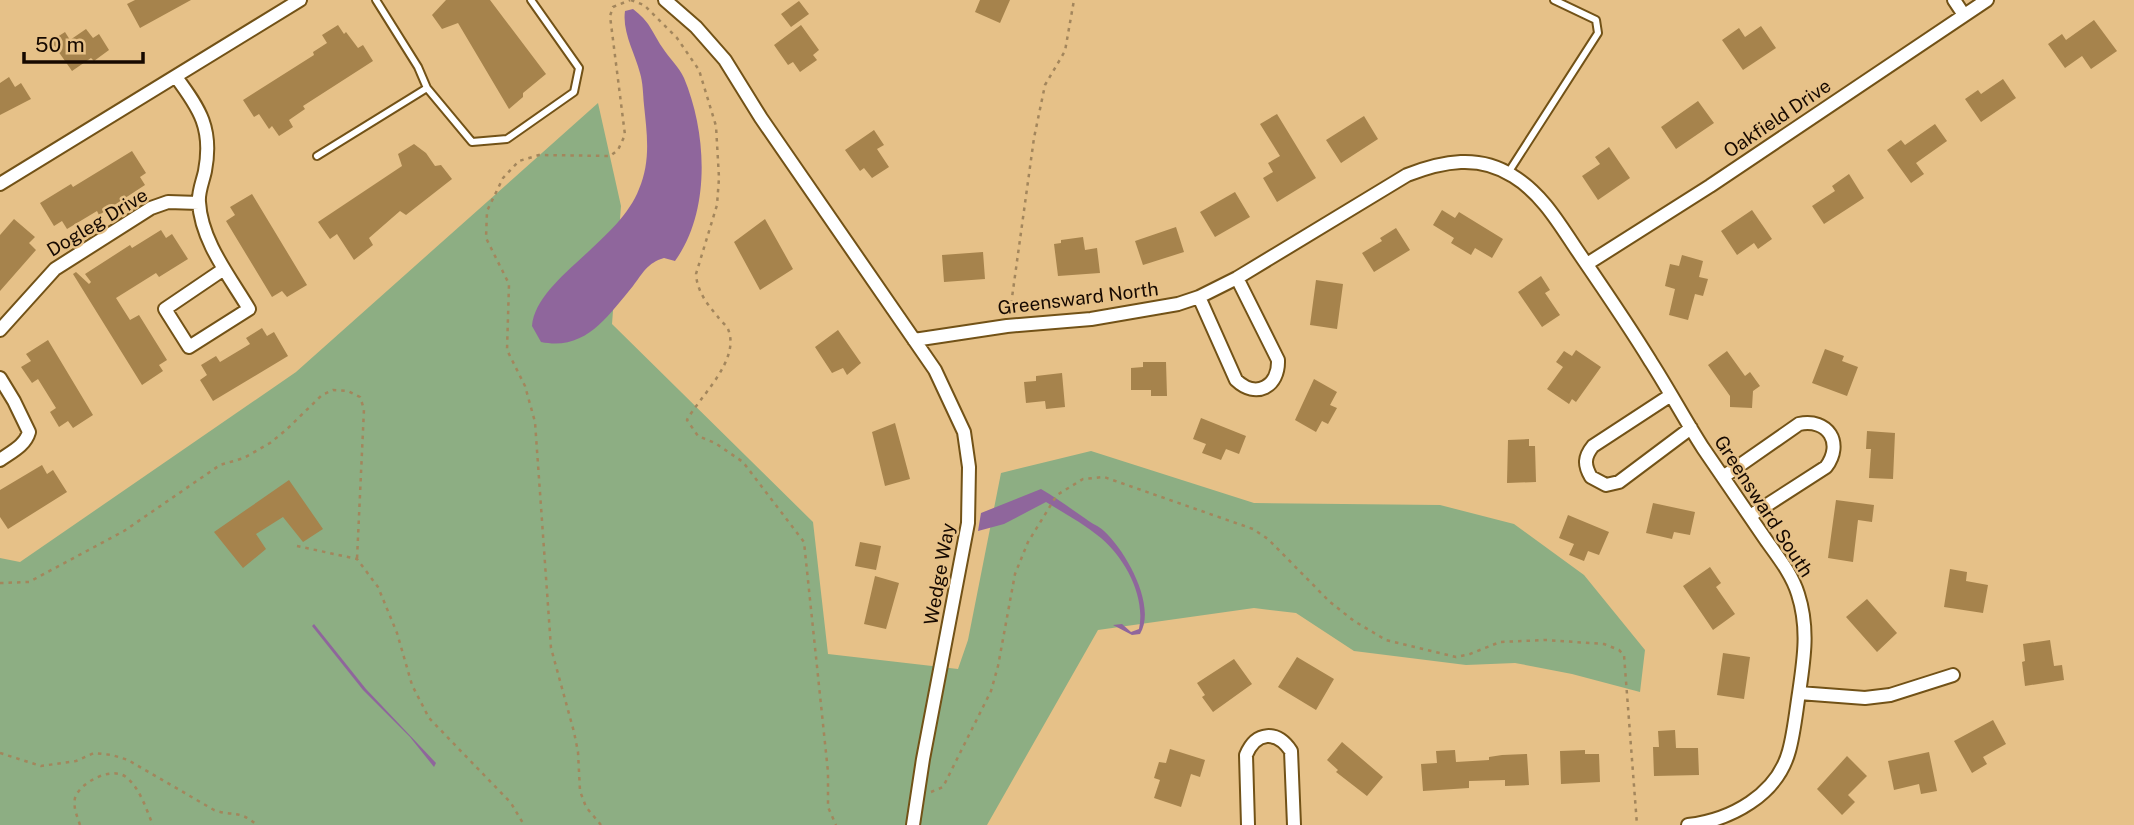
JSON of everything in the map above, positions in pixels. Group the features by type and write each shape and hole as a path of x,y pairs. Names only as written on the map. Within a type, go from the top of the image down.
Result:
{"street":[{"path":"0,184 300,0"},
{"path":"665,0 696,27 725,61 761,118 914,340"},
{"path":"1954,0 1964,15"},
{"name":"Oakfield Drive","path":"1587,264 1710,186 1987,0"},
{"path":"176,77 198,107 205,125 206,153 199,203 212,248 225,269 249,309 189,347 165,309 225,269"},
{"name":"Greensward North","path":"914,340 1007,326 1091,319 1199,298 1237,278 1407,175 1432,165 1454,161 1474,161 1494,166 1527,185 1546,204 1587,264"},
{"name":"Dogleg Drive","path":"0,330 55,269 151,208 168,202 199,203"},
{"name":"Greensward South","path":"1587,264 1691,428 1791,578 1803,610 1805,653 1789,751 1782,767 1772,782 1738,811 1688,825"},
{"path":"1199,298 1236,380 1251,389 1261,389 1269,385 1275,378 1278,360 1237,278"},
{"name":"Wedge Way","path":"913,825 964,554 970,498 968,456 961,424 935,370 914,340"},
{"path":"0,378 29,432 27,439 19,447 0,460"},
{"path":"1671,395 1593,446 1585,461 1591,477 1606,485 1619,482 1691,428"},
{"path":"0,404 12,397"},
{"path":"1723,477 1799,424 1818,424 1828,431 1833,439 1834,449 1832,459 1826,467 1750,516"},
{"path":"1799,693 1865,698 1890,695 1953,675"},
{"path":"1248,825 1246,755 1256,740 1267,736 1285,741 1291,751 1294,825"}],"lane":[{"path":"376,0 418,67 427,88 472,142 507,139 574,92 579,68 531,0"},
{"path":"1508,173 1598,33 1596,20 1554,0"},
{"path":"317,156 427,88"}],"path":[{"path":"601,825 586,807 580,791 574,732 551,648 535,422 525,387 507,350 509,284 486,238 486,211 503,178 519,160 539,155 610,156 618,150 625,135 610,16 613,7 630,0 644,5 677,38 699,71 716,126 719,178 716,205 695,274 704,300 728,329 728,352 718,377 687,420 698,436 715,443 743,462 804,542 828,772 828,807 836,825"},
{"path":"1007,326 1034,138 1045,85 1065,51 1074,0"},
{"path":"0,583 29,582 124,531 220,465 244,458 270,443 310,405 333,390 348,391 360,397 364,408 356,559"},
{"path":"917,794 927,794 943,787 991,691 1015,574 1028,542 1044,514 1057,495 1068,488 1083,479 1104,477 1253,528 1268,539 1330,602 1354,621 1386,640 1456,657 1500,642 1546,640 1604,645 1619,650 1624,655 1637,825"},
{"path":"297,546 356,559 378,587 397,633 412,685 429,718 512,803 524,825"},
{"path":"0,753 41,766 76,761 94,753 112,755 128,760 214,810 244,814 257,825"},
{"path":"80,825 75,807 77,794 83,786 111,773 119,773 127,778 141,797 153,825"}],"green space":[{"path":"598,103 621,206 612,324 813,522 828,654 958,669 968,640 1001,473 1091,451 1254,503 1440,505 1514,524 1584,575 1645,650 1640,692 1572,674 1515,663 1466,665 1354,651 1296,613 1254,608 1098,630 987,825 0,825 0,558 20,562 296,372"}],"shaded area":[{"path":"633,9 647,22 679,70 692,100 701,147 702,171 695,219 687,241 675,261 664,258 649,266 594,329 571,341 541,342 532,326 537,309 562,276 629,208 643,179 647,147 642,85 625,19 625,11"},
{"path":"1041,489 1102,529 1113,540 1130,565 1142,594 1145,609 1140,634 1132,635 1113,625 1122,624 1131,632 1139,629 1139,604 1132,579 1110,546 1074,519 1046,502 1004,524 978,531 981,513"},
{"path":"314,624 366,689 436,763 434,767 410,737 363,690 312,626"}],"building":[{"path":"135,0 191,0 140,28 127,4"},
{"path":"446,0 490,0 546,74 509,109 458,23 442,29 432,15"},
{"path":"980,0 1010,0 1000,23 975,12"},
{"path":"799,1 809,14 791,27 781,14"},
{"path":"2094,20 2117,51 2091,69 2082,56 2065,68 2048,44 2062,34 2066,40"},
{"path":"338,25 358,48 363,45 373,61 303,106 305,109 289,120 293,127 279,136 272,126 269,129 259,114 254,117 243,100 314,55 313,52 327,43 322,35"},
{"path":"801,25 819,50 813,55 817,60 800,72 793,62 788,65 774,45"},
{"path":"1761,26 1776,48 1743,70 1722,40 1739,28 1745,37"},
{"path":"86,29 93,38 99,34 109,50 94,61 91,58 72,71 51,41 65,32 70,40"},
{"path":"9,77 15,87 21,83 31,99 0,115 0,83"},
{"path":"2003,79 2016,98 1981,122 1965,99 1978,90 1981,94"},
{"path":"1698,101 1714,123 1676,149 1661,127"},
{"path":"1277,114 1316,178 1277,202 1263,178 1273,172 1268,163 1280,156 1260,124"},
{"path":"1364,116 1378,139 1341,163 1326,140"},
{"path":"1935,124 1947,141 1916,163 1924,174 1911,183 1887,150 1901,140 1905,145"},
{"path":"874,130 884,145 877,149 889,167 872,178 864,168 860,171 845,150"},
{"path":"414,144 426,153 435,166 441,165 452,179 406,215 400,211 369,238 373,245 354,260 337,234 330,239 318,222 402,166 398,154"},
{"path":"1609,147 1630,178 1598,200 1582,176 1600,164 1595,157"},
{"path":"132,151 146,173 140,177 145,185 99,215 97,211 67,229 62,221 54,226 40,203 71,184 73,187"},
{"path":"1849,174 1864,198 1824,224 1812,206 1835,191 1832,186"},
{"path":"1235,192 1250,217 1215,237 1200,212"},
{"path":"252,194 307,285 287,297 282,291 272,297 226,221 235,215 230,207"},
{"path":"1442,210 1455,218 1459,212 1503,239 1492,258 1475,248 1471,255 1451,243 1454,238 1433,225"},
{"path":"1752,210 1772,239 1758,249 1754,243 1737,255 1721,231"},
{"path":"14,219 35,237 29,243 36,250 0,291 0,235"},
{"path":"765,219 793,269 760,290 734,242"},
{"path":"1176,227 1184,252 1143,265 1135,241"},
{"path":"1396,228 1410,250 1374,272 1362,253 1382,241 1380,238"},
{"path":"161,230 166,238 172,234 188,259 159,277 156,273 116,298 130,320 139,315 167,360 159,365 163,371 142,385 73,274 76,272 89,284 91,282 85,274 130,245 132,248"},
{"path":"1083,237 1085,250 1097,248 1100,273 1058,276 1054,244 1061,243 1061,240"},
{"path":"983,252 985,279 944,282 942,255"},
{"path":"1682,255 1703,261 1699,277 1708,279 1703,296 1695,294 1688,320 1669,315 1675,289 1665,286 1670,264 1679,266"},
{"path":"1541,276 1550,290 1545,293 1560,315 1542,327 1518,292"},
{"path":"1316,280 1343,284 1337,329 1310,325"},
{"path":"262,328 267,336 274,332 288,356 213,401 200,380 207,375 201,365 216,356 220,362 250,344 246,338"},
{"path":"838,330 861,363 847,375 843,368 832,373 815,347"},
{"path":"48,340 93,415 73,428 68,421 59,427 50,412 56,408 38,379 32,383 21,367 31,361 26,354"},
{"path":"1825,349 1844,356 1842,361 1858,367 1847,396 1812,383"},
{"path":"1576,350 1601,367 1576,402 1572,399 1569,404 1547,389 1563,367 1556,362 1564,351 1572,356"},
{"path":"1727,351 1745,376 1750,372 1760,386 1753,391 1752,408 1730,407 1730,396 1708,365"},
{"path":"1143,362 1166,362 1167,396 1151,396 1151,390 1131,390 1131,368 1143,367"},
{"path":"1062,373 1065,407 1046,409 1045,401 1026,403 1024,382 1036,381 1036,376"},
{"path":"1314,379 1337,392 1330,405 1337,408 1328,424 1322,421 1316,432 1295,420"},
{"path":"1201,418 1246,436 1239,454 1226,449 1221,460 1202,453 1206,444 1193,439"},
{"path":"895,423 910,479 885,486 872,432"},
{"path":"1867,431 1895,433 1893,479 1869,478 1871,449 1866,449"},
{"path":"1529,439 1529,446 1535,446 1536,482 1507,483 1508,440"},
{"path":"42,465 47,474 53,470 67,492 8,529 0,517 0,490"},
{"path":"289,480 323,529 303,542 283,517 256,534 266,549 243,568 214,532"},
{"path":"1836,500 1874,505 1872,522 1858,520 1853,562 1828,558"},
{"path":"1653,503 1695,512 1690,535 1674,532 1672,539 1646,533"},
{"path":"1568,515 1609,532 1599,555 1588,551 1584,561 1569,555 1574,544 1559,538"},
{"path":"860,542 881,546 876,570 855,566"},
{"path":"1710,567 1721,583 1716,587 1735,614 1713,630 1683,586"},
{"path":"1950,569 1967,572 1966,581 1988,585 1983,613 1944,607"},
{"path":"875,576 899,583 886,629 864,624"},
{"path":"1867,599 1897,633 1877,652 1846,617"},
{"path":"2050,640 2054,666 2062,665 2064,680 2025,686 2023,644"},
{"path":"1723,653 1750,657 1744,699 1717,695"},
{"path":"1297,657 1334,679 1316,710 1278,687"},
{"path":"1234,659 1252,684 1213,712 1202,697 1205,695 1197,683"},
{"path":"1993,720 2006,744 1983,757 1987,764 1972,773 1954,741"},
{"path":"1675,730 1676,748 1698,748 1699,775 1654,776 1653,747 1659,747 1658,731"},
{"path":"1342,742 1383,777 1367,796 1336,772 1338,770 1327,760"},
{"path":"1170,749 1205,760 1200,777 1191,774 1181,807 1154,798 1160,780 1154,778 1159,762 1166,763"},
{"path":"1455,750 1456,762 1527,754 1529,785 1505,786 1505,780 1469,781 1469,788 1423,791 1421,764 1437,763 1436,751"},
{"path":"1585,750 1585,754 1599,754 1600,782 1561,784 1560,751"},
{"path":"1929,752 1937,791 1921,794 1919,784 1894,790 1888,761"},
{"path":"1847,756 1867,776 1848,795 1855,802 1842,815 1817,789"}]}
